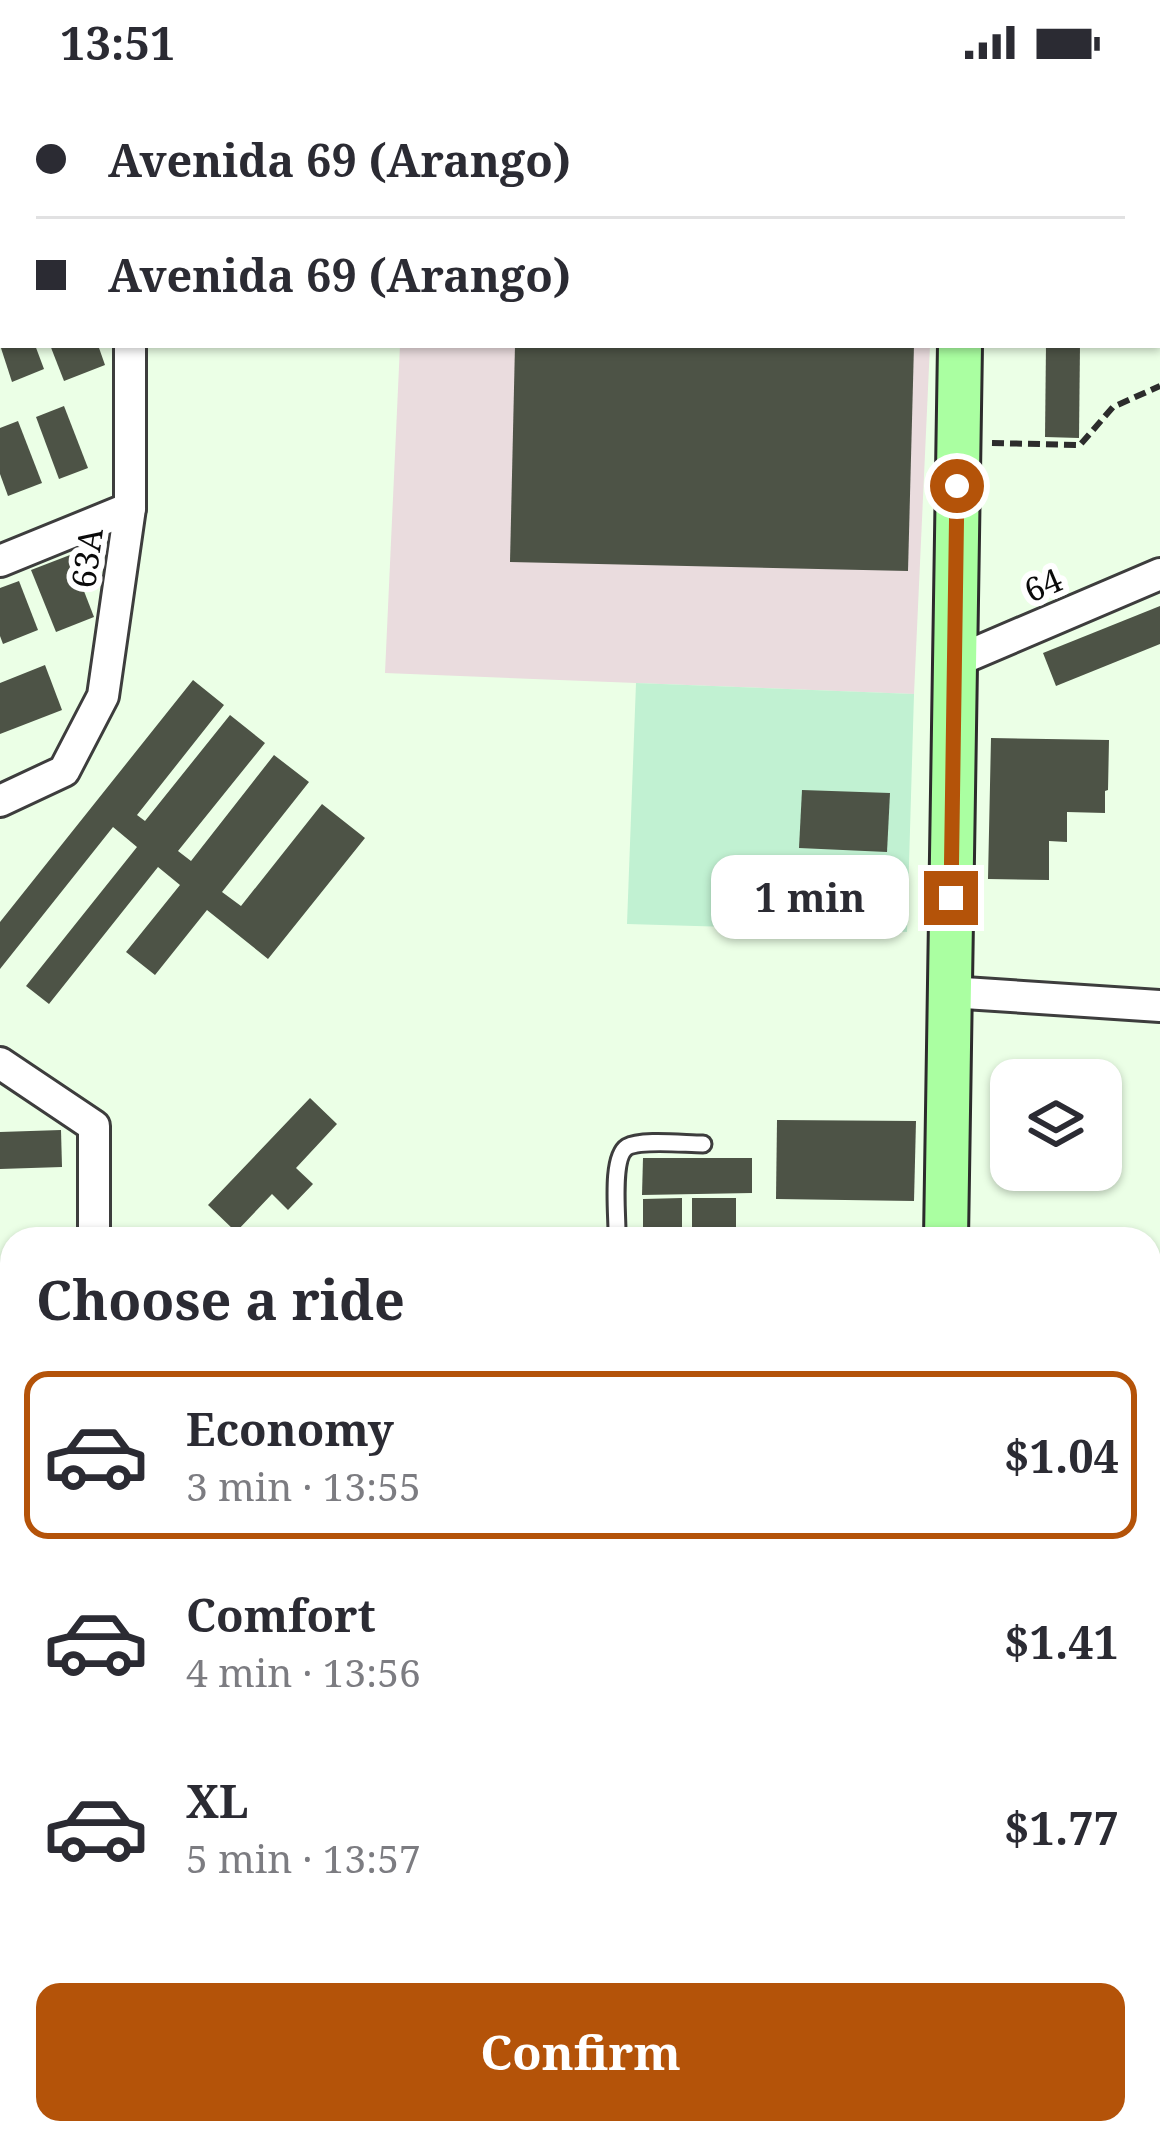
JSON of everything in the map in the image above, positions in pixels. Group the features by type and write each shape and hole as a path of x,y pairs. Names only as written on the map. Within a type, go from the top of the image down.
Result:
{"street":[{"name":"63A","path":"0,801 64,771 104,696 130,508 130,348"},
{"path":"946,1227 960,348"},
{"path":"0,561 130,508"},
{"name":"64","path":"954,662 1160,574"},
{"path":"950,992 1160,1006"},
{"path":"0,1064 94,1126 94,1227"}],"lane":[{"path":"617,1227 617,1159 626,1148 703,1144"}],"path":[{"path":"958,442 1081,445 1113,407 1160,386"}],"shaded area":[{"path":"400,348 930,348 914,694 385,673"}],"green space":[{"path":"636,683 914,694 907,932 627,924"}],"building":[{"path":"1,348 36,348 44,369 12,382"},
{"path":"51,348 99,348 105,365 64,381"},
{"path":"515,348 914,348 908,571 510,562"},
{"path":"1046,348 1080,348 1079,438 1045,437"},
{"path":"64,406 88,468 59,479 36,417"},
{"path":"18,421 42,483 8,496 0,474 0,428"},
{"path":"70,555 94,617 56,632 31,570"},
{"path":"19,581 38,630 3,644 0,588"},
{"path":"1160,606 1160,644 1056,686 1043,653"},
{"path":"45,665 62,710 0,734 0,683"},
{"path":"193,680 224,705 137,815 145,821 230,715 265,743 178,851 191,861 274,755 309,782 222,892 241,906 322,804 365,838 268,959 207,910 155,975 126,952 180,885 158,867 49,1004 26,986 137,847 113,827 0,969 0,922"},
{"path":"991,738 1109,740 1105,813 1067,812 1067,842 1049,841 1049,880 988,879"},
{"path":"802,790 890,793 887,852 799,848"},
{"path":"310,1098 337,1124 296,1168 313,1184 288,1210 272,1194 241,1227 231,1227 208,1205"},
{"path":"777,1120 916,1121 914,1201 776,1199"},
{"path":"61,1130 62,1167 0,1169 0,1132"},
{"path":"643,1158 752,1158 752,1193 642,1195"},
{"path":"682,1198 682,1227 643,1227 643,1199"},
{"path":"692,1198 736,1198 736,1227 692,1227"}],"route":[{"path":"951,898 957,486"}]}
